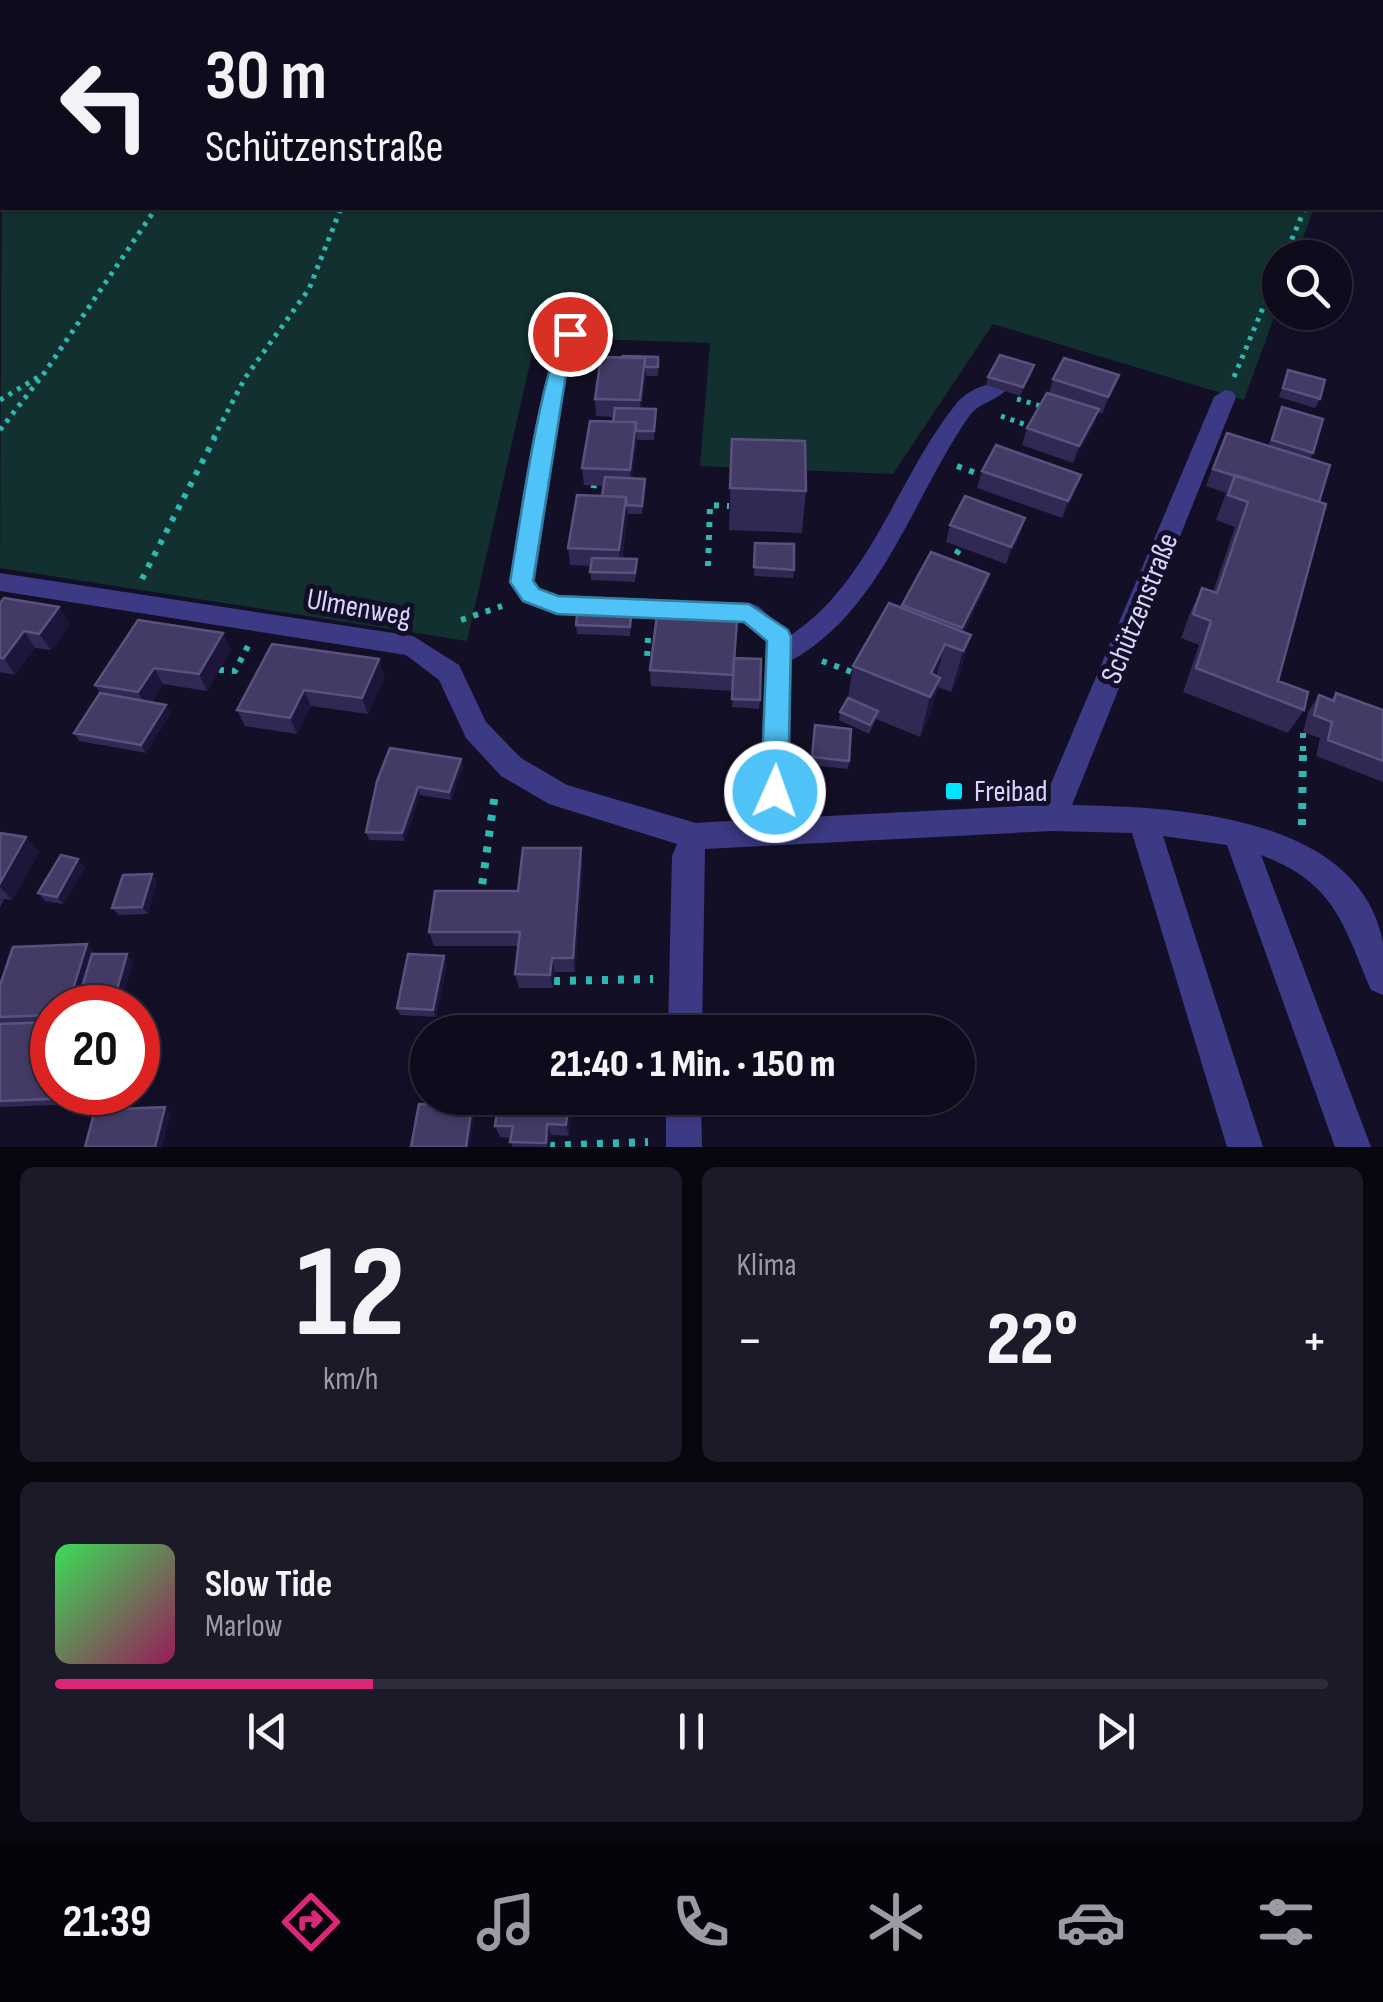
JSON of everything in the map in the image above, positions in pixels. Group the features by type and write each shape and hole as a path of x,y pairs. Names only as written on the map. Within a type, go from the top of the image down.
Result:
{"street":[{"path":"570,334 557,368 520,572 522,582 531,595 557,605 749,613 779,637 786,652 774,831"},
{"path":"786,652 831,612 888,539 967,404 996,390"},
{"name":"Schützenstraße","path":"1052,818 1225,396"},
{"name":"Ulmenweg","path":"0,582 413,646 449,672 476,730 511,767 560,795 696,836"},
{"path":"685,1015 686,856 696,836 774,831 1052,818 1143,820 1238,832 1302,857 1348,897 1383,979"},
{"path":"1143,820 1245,1147"},
{"path":"1238,832 1353,1147"},
{"path":"684,1115 684,1144"}],"path":[{"path":"0,430 46,372 155,210"},
{"path":"130,602 245,378 309,290 340,210"},
{"path":"1291,240 1303,210"},
{"path":"1225,396 1262,309"},
{"path":"0,400 46,372"},
{"path":"996,390 1058,412"},
{"path":"591,512 594,486"},
{"path":"708,566 710,505 729,506"},
{"path":"888,539 952,561"},
{"path":"943,575 961,547"},
{"path":"461,620 531,595"},
{"path":"648,627 647,659 654,659"},
{"path":"786,652 863,677"},
{"path":"219,670 235,671"},
{"path":"1302,857 1303,732"},
{"path":"479,906 500,756"},
{"path":"554,981 685,978"},
{"path":"550,1146 684,1144"}],"green space":[{"path":"2,210 1313,210 1302,240 1262,240 1262,330 1269,330 1244,400 993,324 893,474 700,466 710,343 536,337 467,641 0,568"}],"building":[{"path":"569,306 592,306 588,326 564,325"},
{"path":"1000,355 1034,365 1023,387 988,377"},
{"path":"623,356 658,357 658,367 645,367 645,358"},
{"path":"601,357 645,358 640,400 595,399"},
{"path":"1064,358 1119,375 1108,397 1053,379"},
{"path":"1288,370 1325,380 1320,399 1283,388"},
{"path":"1047,393 1099,409 1079,446 1027,428"},
{"path":"1282,407 1323,419 1313,453 1272,440"},
{"path":"615,408 656,409 654,431 636,431 636,422 613,422"},
{"path":"590,421 636,422 630,470 582,468"},
{"path":"1227,433 1330,465 1319,502 1213,469"},
{"path":"732,439 805,441 806,491 730,488"},
{"path":"996,445 1081,475 1068,501 982,471"},
{"path":"1235,475 1326,504 1278,681 1308,692 1304,710 1196,668 1211,621 1193,614 1202,588 1217,593 1248,502 1228,495"},
{"path":"605,477 645,479 642,506 627,505 626,497 602,496"},
{"path":"577,495 626,497 619,550 568,548"},
{"path":"965,496 1025,518 1011,547 950,525"},
{"path":"755,543 794,544 794,570 754,567"},
{"path":"931,552 989,574 962,628 902,605"},
{"path":"592,558 637,559 635,573 590,572"},
{"path":"4,598 59,607 39,634 24,631 0,658 0,603"},
{"path":"889,603 971,635 963,651 945,644 931,673 940,678 930,697 853,666"},
{"path":"578,606 632,608 630,627 576,625"},
{"path":"657,615 737,620 733,675 650,670"},
{"path":"138,620 223,633 199,674 154,668 138,692 95,685"},
{"path":"272,644 379,659 362,698 304,690 290,718 237,710"},
{"path":"734,658 761,659 760,700 732,699"},
{"path":"100,693 166,705 141,745 74,733"},
{"path":"1336,693 1383,710 1383,761 1328,740 1332,722 1314,715 1319,695 1334,701"},
{"path":"848,698 878,711 870,725 840,712"},
{"path":"815,725 851,729 849,761 812,757"},
{"path":"390,748 461,759 449,792 418,787 402,833 366,832 377,781"},
{"path":"0,833 26,837 0,883"},
{"path":"523,848 581,848 573,958 552,958 550,975 515,974 520,932 429,932 435,891 518,891"},
{"path":"61,855 78,859 57,897 38,893"},
{"path":"152,874 142,907 112,908 123,875"},
{"path":"87,944 74,985 30,985 30,1016 0,1017 0,985 13,947"},
{"path":"92,954 127,954 118,985 83,985"},
{"path":"408,954 444,956 433,1010 397,1008"},
{"path":"30,1023 30,1100 0,1101 0,1024"},
{"path":"160,1107 165,1107 155,1147 85,1147 94,1115 160,1115"},
{"path":"417,1115 471,1115 466,1147 411,1147"},
{"path":"497,1115 567,1115 566,1125 547,1124 546,1143 510,1142 513,1126 495,1126"}],"place":[{"name":"Freibad","path":"954,791"}],"route":[{"path":"570,334 557,368 520,572 522,582 531,595 557,605 749,613 779,637 775,792"}]}
